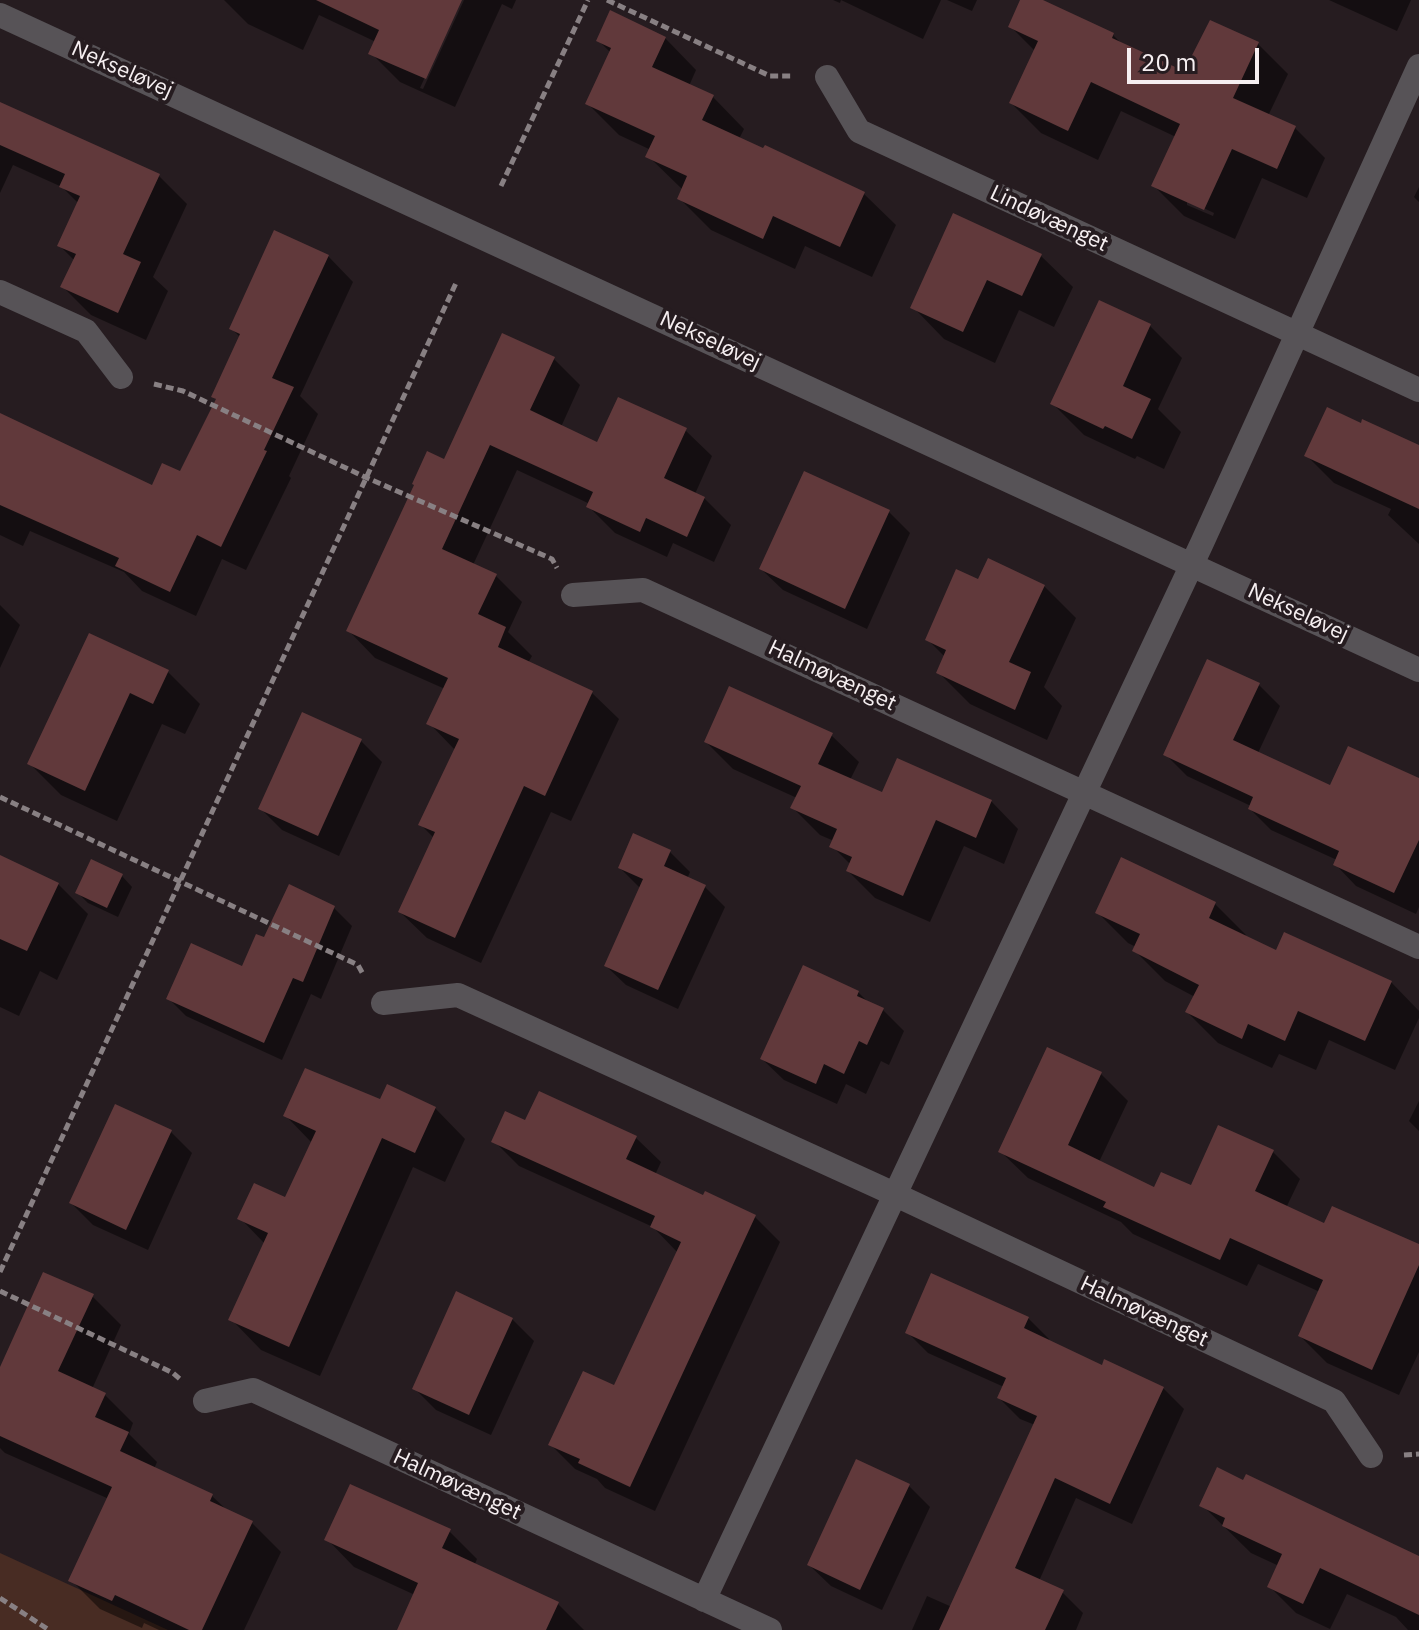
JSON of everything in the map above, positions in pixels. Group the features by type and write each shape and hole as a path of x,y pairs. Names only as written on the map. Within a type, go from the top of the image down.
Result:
{"street":[{"name":"Nekseløvej","path":"0,15 1419,670"},
{"path":"704,1600 1086,792 1419,66"},
{"name":"Lindøvænget","path":"827,77 859,131 1419,390"},
{"path":"0,292 86,331 121,377"},
{"name":"Halmøvænget","path":"573,595 643,590 1419,947"},
{"name":"Halmøvænget","path":"383,1003 458,995 895,1195 1334,1401 1371,1456"},
{"name":"Halmøvænget","path":"205,1401 253,1390 770,1630"}],"path":[{"path":"501,186 588,0"},
{"path":"607,0 770,76 827,77"},
{"path":"0,1272 456,283"},
{"path":"121,377 183,391 365,477 552,559 573,595"},
{"path":"0,797 358,965 383,1003"},
{"path":"0,1291 173,1373 205,1401"},
{"path":"0,1598 49,1630"}],"shaded area":[{"path":"0,1553 168,1630 0,1630"}],"building":[{"path":"316,0 462,0 426,79 368,54 379,30"},
{"path":"1020,0 1043,0 1114,33 1112,38 1184,71 1210,20 1259,42 1233,98 1296,126 1277,169 1232,149 1204,210 1151,186 1180,124 1091,82 1068,131 1009,103 1038,41 1008,27"},
{"path":"610,10 666,37 652,67 714,95 702,120 763,148 765,145 865,192 840,247 773,216 763,239 677,199 687,176 645,157 655,136 585,104 611,48 596,41"},
{"path":"0,102 160,174 123,254 141,262 118,313 60,287 76,254 57,246 80,196 59,187 65,174 0,145"},
{"path":"953,213 1042,254 1022,296 987,280 963,332 910,308"},
{"path":"274,230 329,255 272,378 294,387 221,547 197,535 170,592 115,566 119,558 0,505 0,413 152,485 162,463 180,471 216,399 211,397 240,334 229,329"},
{"path":"1099,300 1151,324 1123,386 1151,399 1132,439 1050,404"},
{"path":"502,333 555,357 530,410 597,442 618,397 687,428 664,478 705,497 687,537 646,518 640,532 586,507 593,492 490,445 442,549 497,574 478,614 506,627 498,647 593,691 545,796 524,786 455,938 398,912 435,832 418,825 459,739 426,724 448,678 346,631 427,451 444,459"},
{"path":"1327,407 1419,445 1419,509 1304,456"},
{"path":"804,471 890,510 845,609 759,569"},
{"path":"988,558 1045,585 1009,662 1031,672 1015,710 936,673 946,650 925,640 956,569 978,579"},
{"path":"89,633 169,670 153,704 130,693 85,791 27,764"},
{"path":"1207,659 1260,683 1233,740 1330,785 1348,746 1419,778 1419,840 1394,893 1333,865 1339,851 1248,809 1253,797 1163,755"},
{"path":"729,686 833,733 818,764 882,792 897,758 992,800 976,838 936,820 903,896 846,871 852,857 829,847 837,829 790,808 801,786 704,742"},
{"path":"302,712 362,739 318,836 258,809"},
{"path":"633,833 671,850 664,866 706,885 658,990 604,966 643,879 618,868"},
{"path":"0,855 59,883 27,951 0,939"},
{"path":"1121,857 1216,902 1209,918 1276,950 1284,932 1392,981 1365,1041 1298,1011 1285,1041 1248,1024 1242,1039 1185,1012 1199,985 1132,951 1140,934 1095,913"},
{"path":"91,859 123,874 107,908 75,893"},
{"path":"289,884 335,906 303,982 293,978 264,1043 166,999 191,943 242,966 256,934 264,937"},
{"path":"803,965 859,991 857,996 884,1008 867,1045 859,1041 844,1074 824,1064 816,1084 760,1059"},
{"path":"1047,1047 1102,1072 1068,1145 1154,1187 1161,1172 1191,1185 1218,1125 1274,1150 1255,1191 1324,1223 1332,1206 1419,1244 1419,1265 1372,1370 1298,1336 1323,1280 1230,1238 1220,1260 1103,1207 1106,1202 998,1152"},
{"path":"305,1068 380,1099 387,1084 436,1107 415,1153 382,1138 289,1347 228,1320 268,1233 237,1219 254,1183 285,1197 316,1131 283,1116"},
{"path":"539,1091 637,1136 626,1159 703,1195 705,1191 756,1215 630,1487 548,1445 583,1371 614,1385 681,1242 650,1227 655,1216 491,1142 505,1111 525,1120"},
{"path":"115,1104 172,1130 126,1230 69,1203"},
{"path":"43,1272 94,1294 58,1371 106,1393 95,1417 129,1432 120,1451 213,1494 210,1501 253,1521 202,1630 189,1630 115,1595 112,1601 68,1581 112,1487 0,1436 0,1367"},
{"path":"931,1273 1029,1317 1024,1328 1102,1365 1104,1359 1164,1387 1110,1504 1055,1478 1015,1568 1064,1590 1045,1630 939,1630 1037,1416 997,1398 1006,1378 905,1333"},
{"path":"456,1291 513,1318 469,1415 412,1389"},
{"path":"856,1459 910,1484 860,1590 807,1565"},
{"path":"1217,1467 1243,1480 1246,1474 1419,1556 1419,1615 1320,1568 1303,1604 1267,1587 1282,1554 1222,1526 1225,1518 1199,1506"},
{"path":"350,1484 451,1529 442,1548 559,1602 546,1630 397,1630 418,1583 324,1540"}]}
